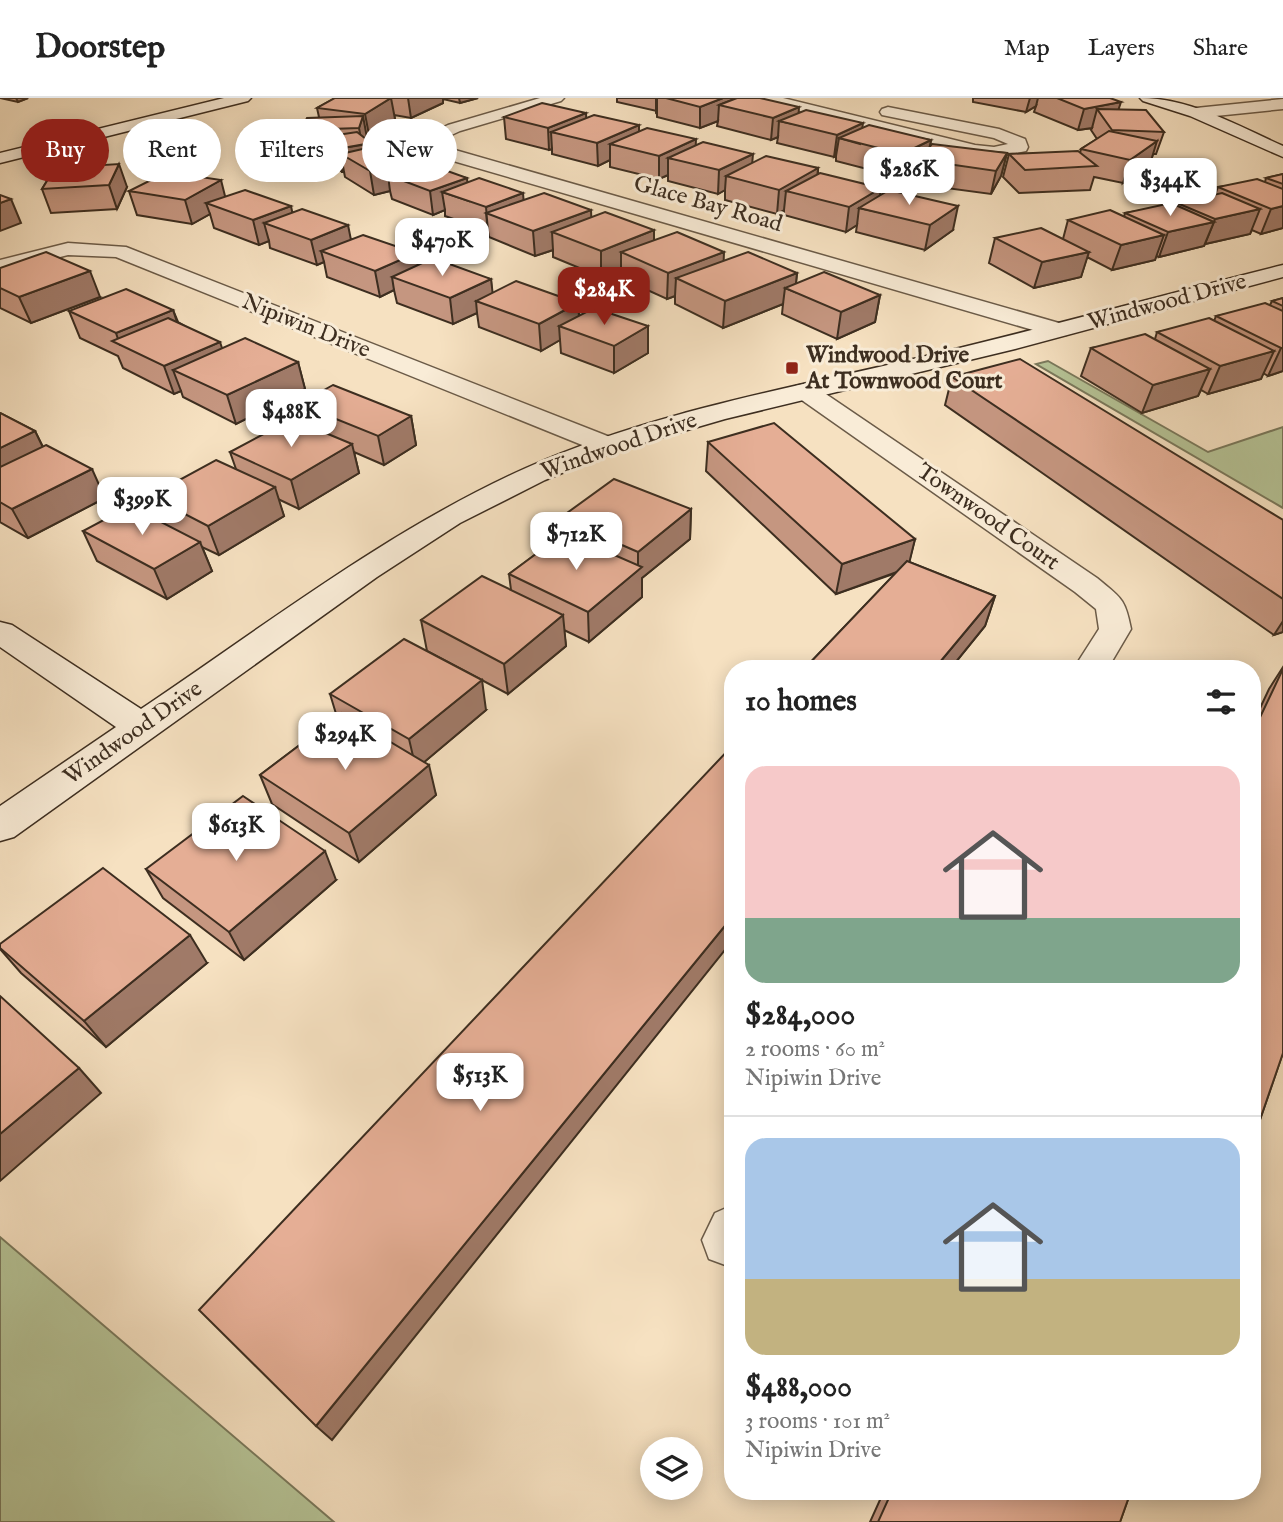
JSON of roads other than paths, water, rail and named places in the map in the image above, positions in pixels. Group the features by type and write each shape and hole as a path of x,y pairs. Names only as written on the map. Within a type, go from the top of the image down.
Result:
{"street":[{"path":"0,144 188,98"},
{"path":"0,158 243,98"},
{"name":"Glace Bay Road","path":"556,98 454,128 437,136 437,147 449,154 1058,330"},
{"path":"764,98 975,150 995,152 1020,147 1019,142 999,134 888,112"},
{"path":"866,124 912,98"},
{"path":"1148,98 1196,113 1283,152"},
{"path":"1196,113 1283,104"},
{"name":"Nipiwin Drive","path":"0,266 68,248 120,251 607,445"},
{"name":"Windwood Drive","path":"0,826 366,570 450,517 536,474 607,445 805,391 1058,330 1283,271"},
{"name":"Townwood Court","path":"805,391 1086,585 1111,606 1115,629 1096,660"},
{"path":"0,632 142,727"}],"place":[{"name":"Windwood Drive At Townwood Court","path":"792,368"}]}
